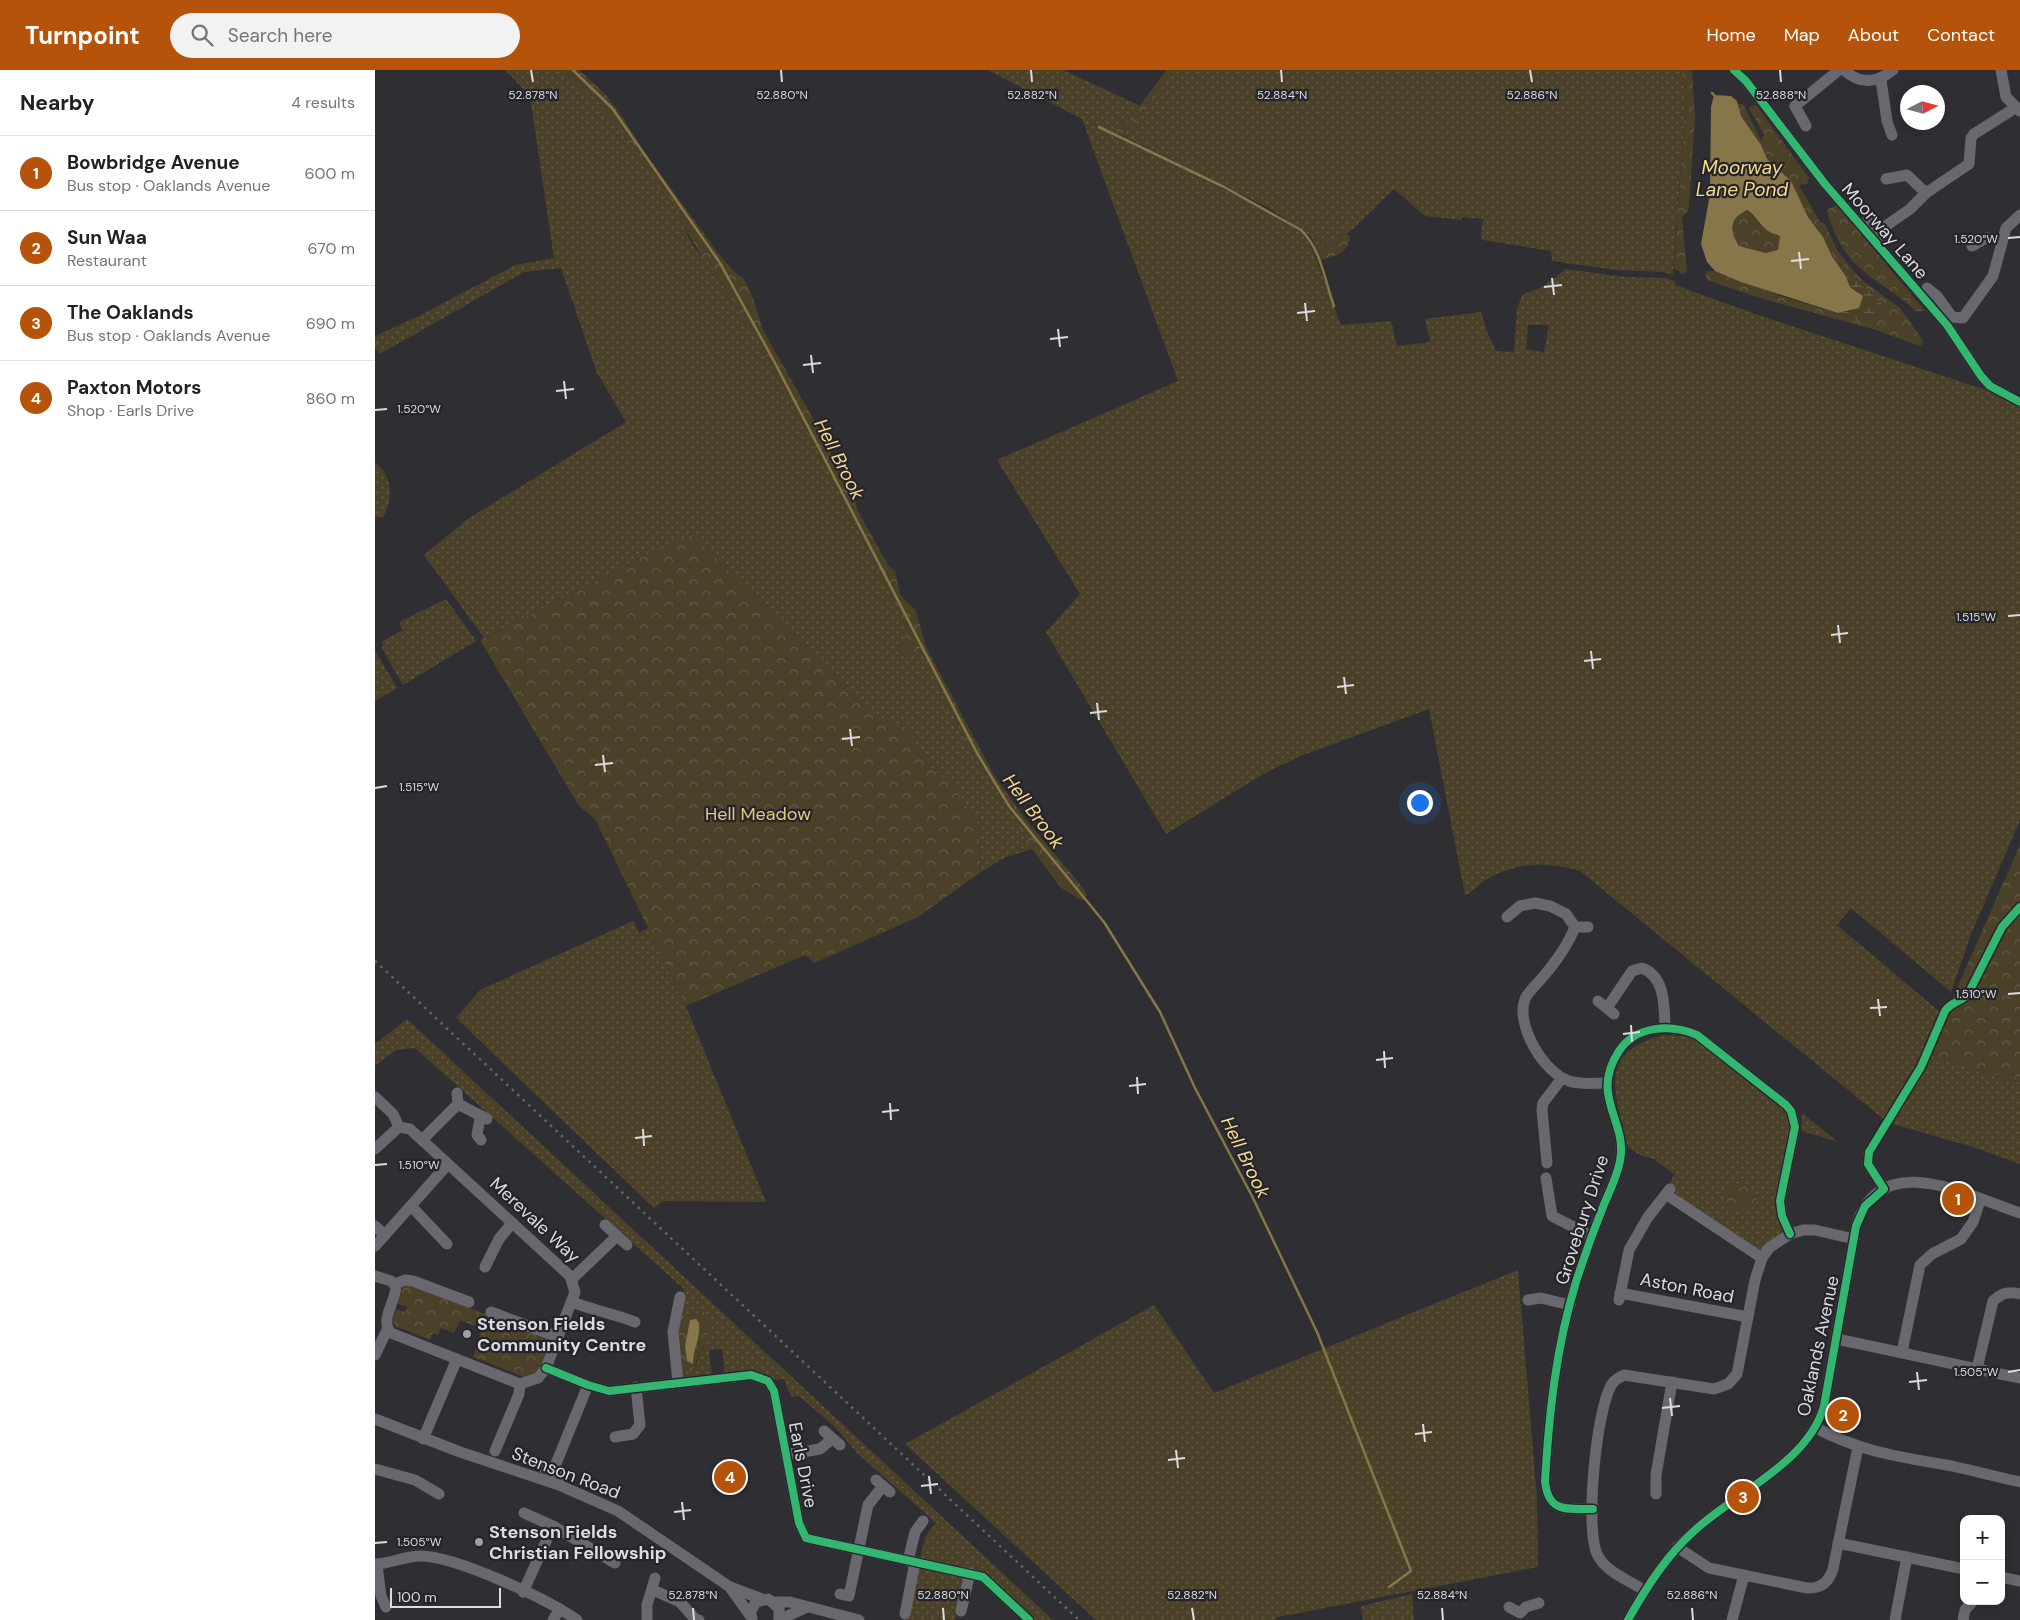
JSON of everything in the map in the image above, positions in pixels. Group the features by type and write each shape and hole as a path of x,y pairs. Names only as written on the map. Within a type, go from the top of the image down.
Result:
{"street":[{"name":"Moorway Lane","path":"1735,70 1746,80 1825,184 1947,325 1990,386 2020,402"},
{"path":"1806,126 1791,105 1839,70"},
{"path":"1844,70 1860,79 1881,80 1893,70"},
{"path":"1868,217 1883,234 1926,192 1969,164 1971,138 1974,134 2018,110 2004,92 2001,70"},
{"path":"1881,80 1893,119 1892,134"},
{"path":"1886,179 1907,170 1926,192"},
{"path":"1927,288 1942,293 1952,317 1963,318 1993,276 2006,228 2020,215"},
{"path":"1972,246 1985,232 2002,240"},
{"path":"1507,917 1518,902 1550,906 1566,914 1575,927"},
{"path":"1575,927 1588,927"},
{"path":"1575,927 1572,935 1545,975 1525,999 1523,1015 1526,1032 1534,1049 1562,1078 1575,1082 1607,1083"},
{"path":"1606,1008 1632,971 1643,968 1654,976 1661,986 1665,1028"},
{"name":"Grovebury Drive","path":"1593,1509 1568,1509 1556,1506 1551,1501 1545,1488 1555,1380 1570,1305 1591,1236 1620,1158 1619,1137 1607,1101 1607,1083 1614,1059 1625,1044 1644,1031 1665,1028 1689,1031 1697,1035 1786,1105 1791,1112 1795,1126 1780,1201 1782,1216 1790,1234"},
{"path":"1547,1163 1543,1103 1562,1078"},
{"path":"375,1097 393,1114 399,1127 375,1149"},
{"path":"422,1140 457,1098 483,1118 477,1135 481,1140"},
{"name":"Merevale Way","path":"399,1127 410,1129 572,1279 575,1292 546,1368"},
{"path":"1869,1152 1868,1164 1884,1189"},
{"path":"375,1246 449,1164"},
{"path":"1546,1178 1548,1201 1553,1216 1591,1236"},
{"name":"Oaklands Avenue","path":"1628,1620 1645,1591 1677,1547 1722,1507 1794,1456 1807,1442 1816,1428 1824,1406 1854,1239 1860,1215 1873,1198 1884,1189 1898,1183 1918,1181 2020,1213"},
{"name":"Aston Road","path":"1748,1317 1619,1297 1629,1250 1648,1218 1669,1192 1762,1258"},
{"path":"1902,1352 1920,1265 1932,1254 1961,1239 1973,1222 1980,1200"},
{"path":"411,1206 447,1244"},
{"path":"485,1268 499,1239 512,1222"},
{"path":"605,1225 627,1245"},
{"path":"375,1226 385,1234"},
{"path":"1645,1591 1602,1564 1594,1546 1594,1455 1604,1407 1611,1386 1616,1379 1624,1375 1714,1389 1728,1384 1734,1379 1755,1280 1762,1258 1769,1248 1790,1234 1803,1230 1815,1230 1854,1239"},
{"path":"572,1279 617,1236"},
{"path":"375,1276 395,1284 405,1280 413,1281 469,1302"},
{"path":"375,1354 387,1330 386,1321 396,1289 395,1284"},
{"path":"1977,1370 1993,1301 2001,1294 2011,1291 2020,1294"},
{"path":"1528,1300 1541,1298 1570,1305"},
{"path":"572,1302 600,1313 617,1314 628,1323"},
{"path":"678,1383 673,1332 682,1305"},
{"path":"491,1312 558,1337"},
{"path":"387,1330 396,1336 521,1384 538,1378 546,1368"},
{"path":"1837,1339 2020,1378"},
{"path":"423,1438 457,1359"},
{"name":"Earls Drive","path":"546,1368 588,1385 609,1390 751,1375 763,1378 774,1391 803,1536 814,1542 970,1573 989,1581 1029,1620"},
{"path":"1656,1494 1656,1475 1672,1382"},
{"path":"495,1451 496,1435 519,1394 521,1384"},
{"path":"553,1472 588,1385"},
{"path":"615,1436 633,1434 640,1425 636,1387"},
{"name":"Stenson Road","path":"375,1419 559,1486 618,1510 730,1587 775,1602"},
{"path":"1816,1428 1858,1447 1899,1458 1952,1466 2020,1482"},
{"path":"786,1455 820,1449 832,1438"},
{"path":"1677,1547 1709,1568 1807,1588 1819,1587 1829,1579 1858,1447"},
{"path":"375,1469 415,1480 439,1494"},
{"path":"840,1594 849,1596 868,1505 883,1486"},
{"path":"524,1513 596,1546 615,1563"},
{"path":"905,1614 915,1532 923,1521"},
{"path":"523,1592 553,1526"},
{"path":"1838,1543 1960,1568"},
{"path":"386,1607 381,1596 376,1565 414,1556 432,1557 467,1567 560,1609 577,1620"},
{"path":"1895,1620 1907,1557"},
{"path":"961,1611 970,1573"},
{"path":"1732,1620 1744,1575"},
{"path":"647,1620 647,1605 655,1578"},
{"path":"2005,1578 2020,1581"},
{"name":"Stenson Road","path":"730,1587 752,1618"},
{"path":"653,1590 680,1602 695,1619 699,1620"},
{"path":"752,1618 753,1606 762,1599"},
{"path":"775,1602 790,1602 859,1620"},
{"path":"775,1602 779,1608 779,1620 807,1607"},
{"path":"1509,1607 1519,1616 1526,1607 1539,1603"},
{"path":"1963,1620 1965,1610 1969,1605"},
{"path":"553,1620 560,1609"}],"green space":[{"path":"505,70 573,70 611,107 680,211 686,232 694,247 704,259 709,261 737,310 753,331 833,480 906,625 907,632 898,651 904,657 916,652 923,654 968,746 1008,807 1032,849 1006,857 981,872 978,824 956,790 930,766 906,727 871,715 693,536 649,554 484,638 424,555 466,520 626,422 597,373 561,268 524,272 380,354 375,347 375,336 419,316 515,265 554,258 530,96"},
{"path":"565,70 579,70 604,93 718,253 736,274 743,278 751,293 764,332 827,443 835,463 853,493 858,511 888,565 895,571 900,594 916,611 926,647 994,775 1026,820 1084,889 1087,895 1083,901 1061,888 1032,849 1008,807 968,746 923,654 916,652 904,657 898,651 907,632 906,625 833,480 753,331 737,310 709,261 704,260 681,222 680,211 665,191 659,189 650,170 593,96 573,84"},
{"path":"988,70 1063,70 1145,108 1171,70 1681,70 1686,96 1673,275 1663,272 1616,270 1552,261 1551,251 1483,240 1481,237 1483,219 1462,217 1462,220 1425,216 1394,189 1353,229 1317,251 1311,237 1269,208 1123,136 1091,123 1258,206 1304,234 1314,253 1341,325 1391,321 1397,346 1430,342 1425,319 1481,312 1487,332 1496,351 1514,352 1517,309 1522,295 1542,287 1566,269 1625,277 1665,278 1675,281 1675,285 1764,317 1989,391 2020,406 2020,820 1972,932 1951,992 1851,908 1837,925 1940,1012 1940,1017 1917,1066 1886,1121 1580,871 1543,865 1519,867 1495,875 1465,895 1429,709 1303,755 1265,773 1166,834 1046,632 1080,594 997,460 1178,381 1082,119","holes":["1528,325 1549,325 1544,352 1526,349"]},
{"path":"1166,70 1174,70 1133,127 1120,134 1114,130 1128,122"},
{"path":"1681,70 1692,70 1695,119 1689,206 1688,212 1682,217 1687,272 1682,274 1674,268 1686,96"},
{"path":"1738,104 1743,104 1761,140 1764,135 1749,108 1756,105 1809,178 1807,184 1799,185 1820,222 1825,224 1837,250 1862,280 1900,308 1922,339 1923,343 1920,346 1876,330 1760,298 1707,280 1705,274 1708,271 1715,271 1781,296 1838,313 1863,319 1881,314 1882,304 1842,264 1839,268 1823,237 1808,217 1791,181 1767,159 1761,145 1741,116"},
{"path":"1837,205 1925,311 1916,311 1864,272 1844,250 1828,215 1828,209"},
{"path":"1746,210 1765,229 1780,236 1778,250 1766,253 1739,246 1733,235 1732,226 1736,218"},
{"path":"1345,233 1350,236 1347,247 1335,256 1320,260 1315,248"},
{"path":"1842,264 1882,304 1881,314 1858,320 1838,313 1852,311 1858,291 1850,287 1839,268"},
{"path":"375,462 381,468 388,481 390,495 387,510 383,517 375,517"},
{"name":"Hell Meadow","path":"693,535 871,715 906,727 930,766 956,790 978,824 981,872 918,917 814,963 805,955 686,1006 595,819 579,806 480,640 649,554"},
{"path":"446,599 476,641 403,685 382,648 383,641 403,630 399,622"},
{"path":"375,650 397,688 375,701"},
{"path":"2020,845 2020,1083 1928,1054"},
{"path":"633,921 639,933 648,928 686,1006 766,1202 663,1201 654,1208 456,1018 480,990"},
{"path":"407,1019 1053,1620 1035,1620 985,1575 967,1570 955,1620 907,1620 925,1537 936,1523 857,1453 835,1427 799,1396 791,1397 784,1379 773,1380 725,1376 722,1349 709,1350 712,1377 680,1381 676,1334 684,1289 415,1048 396,1050 375,1066 375,1044","holes":["708,1315 704,1348 699,1354 697,1364 680,1360 679,1345 685,1316"]},
{"path":"1663,1035 1685,1036 1697,1041 1779,1104 1788,1116 1792,1127 1781,1225 1783,1234 1765,1249 1757,1251 1678,1196 1669,1185 1674,1174 1654,1159 1640,1155 1628,1147 1616,1094 1615,1079 1619,1065 1627,1053 1641,1043"},
{"path":"1928,1054 2020,1083 2020,1164 1973,1147 1890,1123"},
{"path":"1802,1113 1838,1142 1802,1131"},
{"path":"1740,1183 1755,1193 1757,1202 1755,1207 1731,1212 1725,1208 1723,1194 1728,1185"},
{"path":"1518,1270 1537,1497 1538,1567 1278,1617 1274,1620 1096,1620 905,1444 1154,1305 1214,1393"},
{"path":"404,1283 551,1339 539,1368 524,1377 473,1357 482,1329 460,1320 454,1333 441,1328 438,1335 433,1333 430,1340 395,1326 393,1321 396,1309 405,1312 407,1307 398,1304"},
{"path":"704,1312 708,1315 708,1341 699,1354 692,1372 682,1372 679,1336 682,1322 685,1316"},
{"path":"1412,1594 1414,1620 1363,1620 1361,1606"}],"water":[{"name":"Moorway Lane Pond","path":"1714,95 1731,96 1737,101 1741,116 1761,145 1767,159 1791,181 1808,217 1823,237 1850,287 1863,296 1859,308 1838,313 1741,282 1715,271 1707,262 1701,244 1710,194 1711,107","holes":["1747,210 1765,229 1780,236 1778,250 1766,253 1739,246 1732,230 1733,225 1737,217"]},
{"path":"696,1319 699,1323 699,1328 693,1364 687,1361 685,1346 690,1320"}],"waterway":[{"name":"Hell Brook","path":"573,70 612,108 720,263 775,363 977,753 1009,806 1104,922 1160,1012 1195,1088 1253,1198 1317,1332 1411,1571 1389,1587"},
{"path":"1099,127 1224,187 1301,230 1318,256 1334,306"}],"railway":[{"path":"375,961 1079,1620"}],"cycle path":[{"path":"1734,70 1746,81 1825,184 1947,325 1981,376 1990,386 2020,402"},
{"path":"1628,1620 1657,1573 1674,1551 1711,1517 1787,1460 1803,1444 1816,1426 1824,1406 1856,1226 1865,1206 1884,1189 1868,1164 1869,1152 1921,1067 1945,1011 1968,994 2002,927 2020,907"},
{"path":"1593,1509 1567,1509 1560,1507 1550,1499 1545,1481 1551,1406 1563,1331 1585,1254 1615,1179 1620,1161 1621,1146 1608,1095 1608,1082 1611,1067 1626,1042 1635,1036 1655,1029 1665,1028 1687,1031 1697,1035 1786,1105 1791,1111 1795,1127 1780,1201 1782,1216 1790,1234"},
{"path":"546,1368 588,1385 609,1391 751,1375 768,1381 774,1391 799,1523 806,1538 983,1577 1029,1620"}],"place":[{"name":"Bowbridge Avenue","path":"1958,1199"},
{"name":"Stenson Fields Community Centre","path":"467,1334"},
{"name":"Sun Waa","path":"1843,1415"},
{"name":"Paxton Motors","path":"730,1477"},
{"name":"The Oaklands","path":"1743,1497"},
{"name":"Stenson Fields Christian Fellowship","path":"479,1542"}]}
